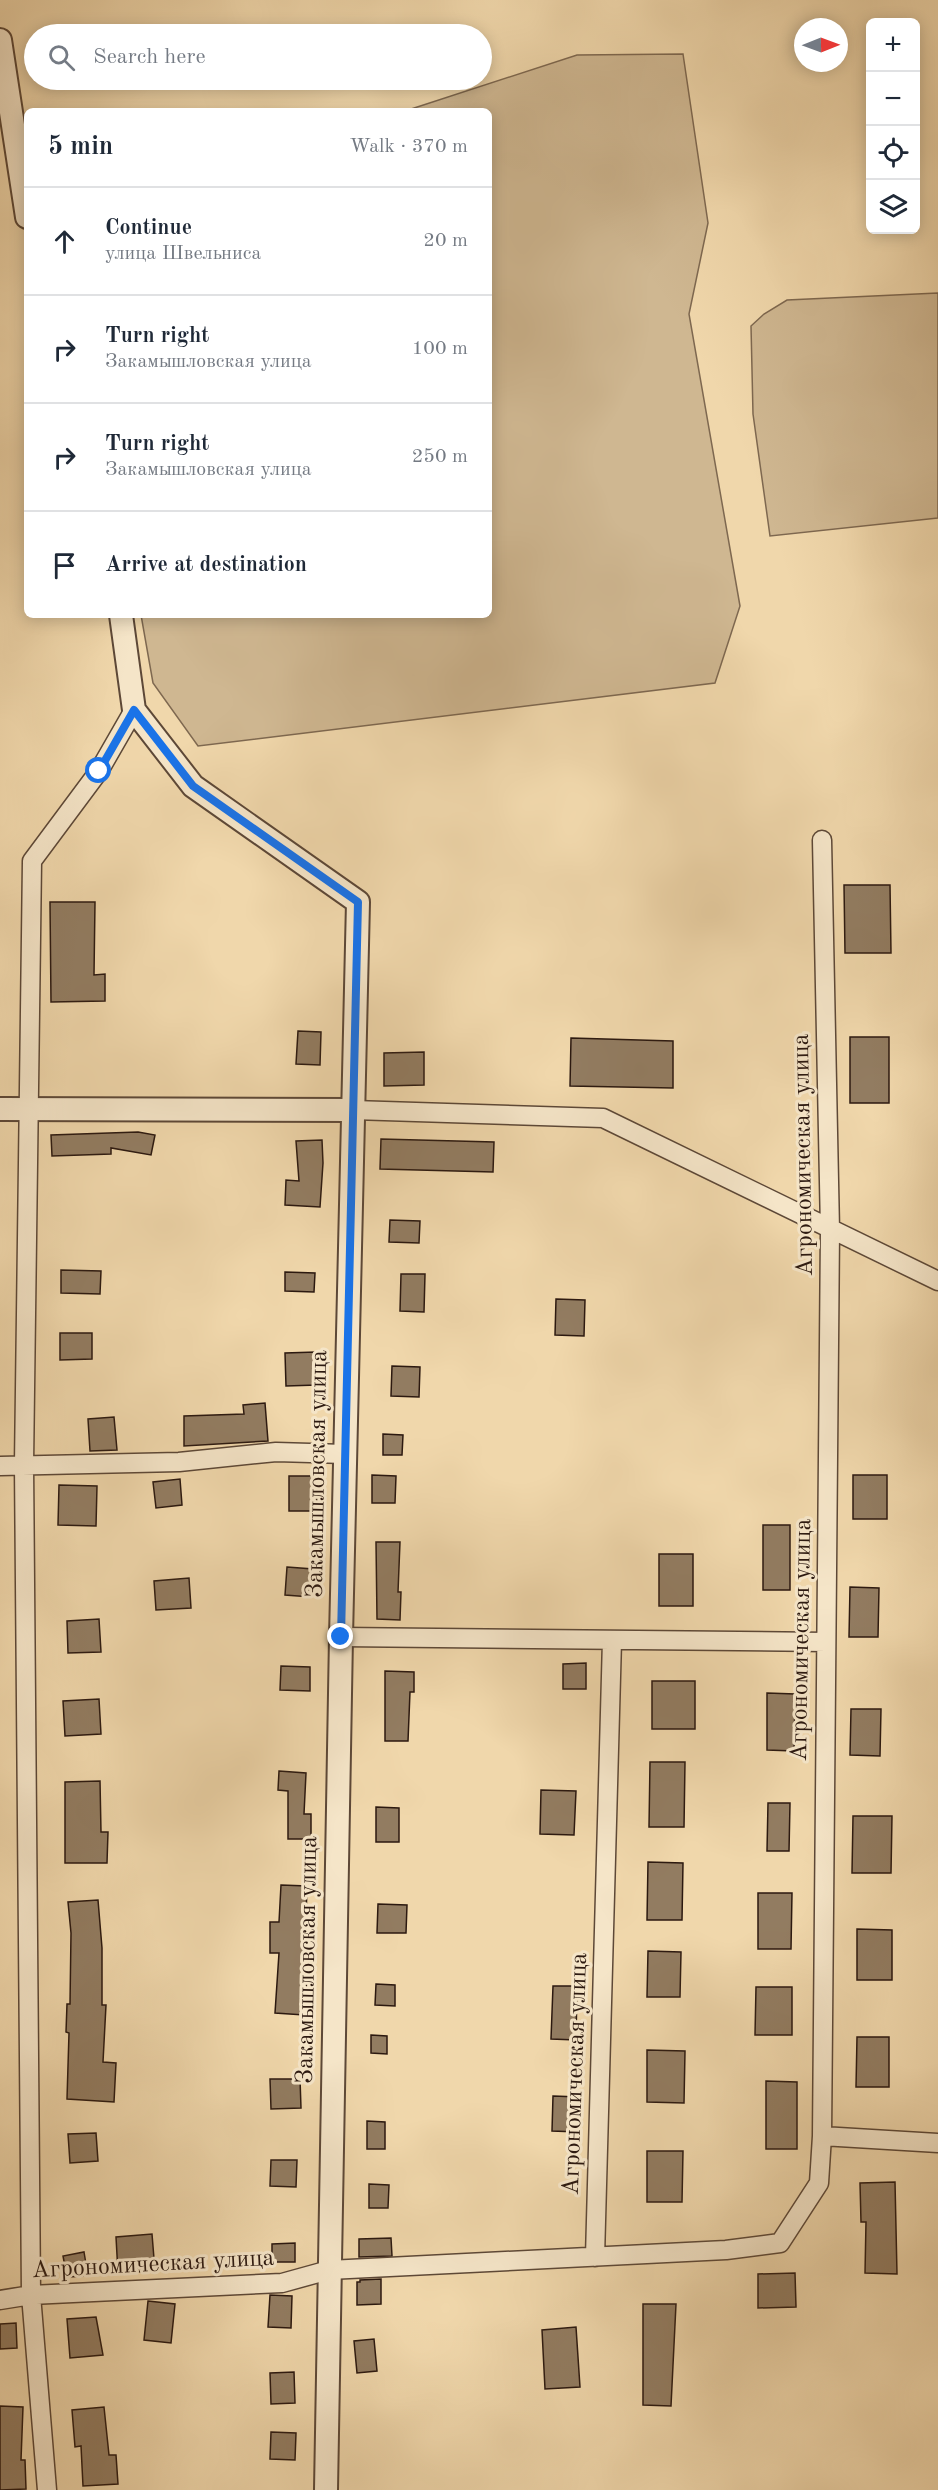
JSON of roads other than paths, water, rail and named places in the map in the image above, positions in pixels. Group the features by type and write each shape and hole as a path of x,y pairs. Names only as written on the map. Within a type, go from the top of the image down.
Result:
{"street":[{"path":"0,40 24,197"},
{"path":"47,2490 31,2295 24,1465 32,861 99,771 134,710 121,618"},
{"name":"Закамышловская улица","path":"134,710 193,786 358,902 341,1637 326,2490"},
{"name":"Агрономическая улица","path":"0,2300 31,2295 282,2283 329,2270 726,2250 780,2243 819,2183 822,2136 830,1230 822,840"},
{"path":"0,1109 353,1110 603,1118 938,1281"},
{"path":"0,1466 179,1462 276,1452 345,1454"},
{"path":"341,1637 826,1642"},
{"name":"Агрономическая улица","path":"595,2257 612,1640"},
{"path":"822,2136 938,2143"}]}
